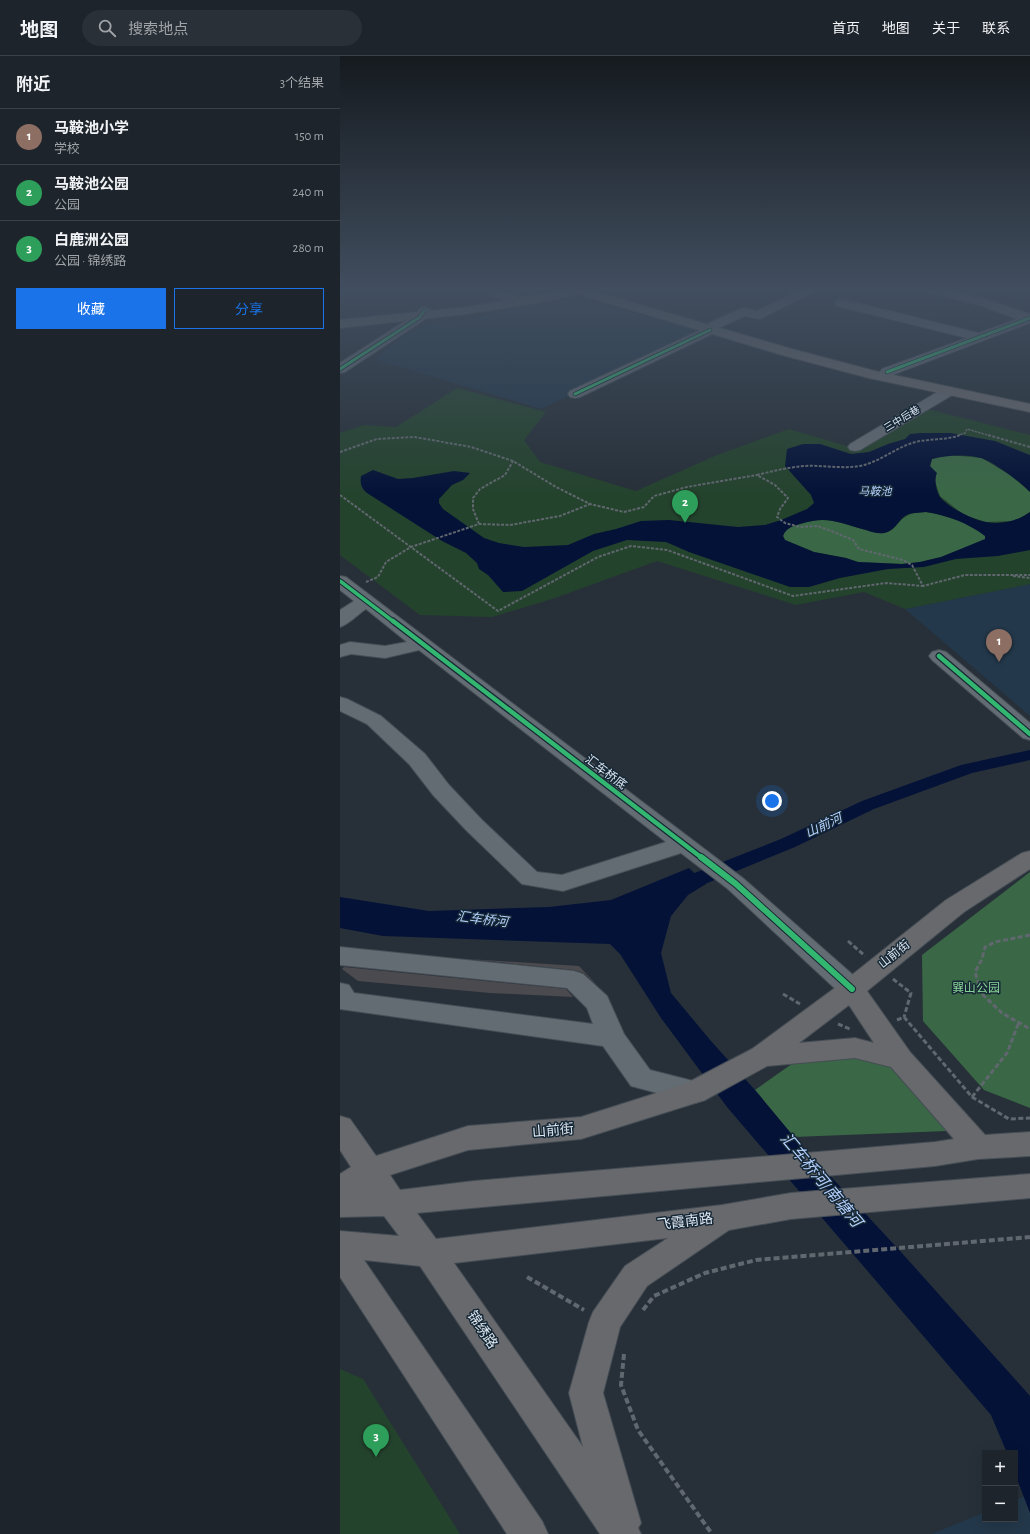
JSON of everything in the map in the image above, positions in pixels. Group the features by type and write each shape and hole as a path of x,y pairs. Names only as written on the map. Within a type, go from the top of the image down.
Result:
{"main road":[{"path":"806,357 852,369 1030,408"},
{"path":"824,357 1030,403"},
{"name":"山前街","path":"340,1190 370,1170 468,1138 581,1128 695,1092 759,1058 852,989 955,906 1030,858"},
{"path":"852,989 900,1059 978,1147"},
{"name":"山前街","path":"759,1058 855,1048 900,1059"},
{"name":"锦绣路","path":"340,1127 624,1534"},
{"path":"340,1204 392,1203 490,1192 934,1154 978,1147 1030,1144"},
{"name":"飞霞南路","path":"340,1244 429,1253 722,1218 791,1206 950,1192 1027,1190"},
{"path":"624,1534 586,1393 605,1322 636,1276 722,1218"},
{"path":"340,1250 529,1534"}],"street":[{"path":"340,369 358,357"},
{"path":"575,394 651,357"},
{"path":"887,372 927,357"},
{"name":"三中后巷","path":"856,447 949,391"},
{"name":"汇车桥底","path":"344,584 736,884 852,989"},
{"path":"340,621 346,614 366,601"},
{"path":"340,651 350,648 385,652 422,644"},
{"path":"939,656 1030,734"},
{"path":"340,703 374,720 417,759 441,790 474,825 530,879 563,883 690,848"},
{"path":"340,956 574,980 598,1003 612,1038 641,1078 695,1092"},
{"path":"340,992 346,1001 581,1032 612,1038"}],"path":[{"path":"340,452 377,439 415,437 471,447 513,461 556,487 590,504 624,512 644,506 654,496 687,487 782,469 806,466 844,468 860,466 875,462 896,449 914,442 952,438 965,433 968,429 1030,447"},
{"path":"479,524 473,509 473,498 480,489 505,475 513,461"},
{"path":"757,474 775,485 788,498 780,509 777,517 785,523 800,526 817,526 853,540 859,549 903,560 912,565 923,586"},
{"path":"340,495 498,611 598,557 632,546 667,550 793,596 886,583 923,586 965,576 1006,574 1030,575"},
{"path":"344,584 378,577 386,562 411,547 479,524 510,525 553,518 590,504"},
{"path":"1006,574 1030,578"},
{"path":"1030,935 995,942 985,947 982,959 975,972 982,994 1002,1013 1030,1029"},
{"path":"972,1097 1007,1053 1019,1022"},
{"path":"642,1312 654,1296 704,1273 756,1260 1030,1237"},
{"path":"527,1277 605,1322"},
{"path":"624,1348 621,1385 638,1430 712,1534"}],"shaded area":[{"path":"377,357 650,357 541,409 374,359"},
{"path":"1030,584 1030,716 905,609"},
{"path":"1024,1496 1030,1513 1030,1534 932,1534 982,1513 982,1522 1018,1522 1018,1499"}],"green space":[{"path":"457,388 546,412 524,440 540,462 636,491 717,455 789,429 857,449 928,409 1030,435 1030,584 905,609 864,592 796,605 657,561 552,599 492,617 420,615 340,555 340,433 364,425 396,427"},
{"path":"949,455 982,458 1013,477 1030,492 1030,512 1019,519 1012,521 986,522 964,515 940,496 930,466 932,459"},
{"path":"926,512 942,515 964,523 986,536 985,540 941,557 920,562 902,564 858,562 846,558 814,552 785,540 783,536 788,529 792,527 818,520 833,521 884,533 891,530 902,519 910,514"},
{"name":"巽山公园","path":"1030,872 1030,1108 984,1090 923,1021 922,955"},
{"path":"841,1053 887,1060 947,1123 946,1131 794,1137 755,1090 803,1056"},
{"path":"340,1369 363,1379 460,1534 340,1534"}],"water":[{"name":"马鞍池","path":"950,433 995,441 1030,455 1030,492 1007,473 981,458 963,456 944,457 932,459 930,466 937,473 936,485 937,492 940,497 949,505 968,516 981,521 1004,523 1020,518 1030,512 1030,550 998,556 956,559 924,567 888,569 840,578 809,587 790,587 689,552 666,542 627,540 593,551 522,591 503,592 488,575 479,569 477,563 466,553 442,541 367,493 361,485 361,476 373,470 398,479 454,471 470,473 463,480 452,485 439,499 439,503 443,509 484,538 499,543 524,547 568,545 594,534 641,521 669,520 738,527 765,525 781,520 807,509 814,503 811,495 785,466 787,449 803,444 820,444 851,454 869,452 905,439 910,434","holes":["926,512 964,523 985,536 985,539 941,557 920,562 902,564 858,562 846,558 814,552 785,540 783,536 786,531 792,527 818,520 833,521 872,532 884,533 896,526 905,516 913,513"]},
{"path":"689,868 706,884 688,895 671,916 661,953 671,993 794,1137 901,1252 1030,1396 1030,1513 1018,1482 1018,1450 1006,1450 991,1415 727,1107 661,1018 620,954 610,944 383,936 340,928 340,897 429,911 549,907 611,900"}],"building":[{"path":"468,959 579,966 597,985 584,973 574,970"},
{"path":"344,967 566,989 573,997 490,993 358,981 342,969"}],"waterway":[{"name":"山前河","path":"676,888 788,843 868,805 967,769 1030,755"}],"cycle path":[{"path":"340,369 359,357"},
{"path":"575,394 653,357"},
{"path":"887,372 927,357"},
{"path":"340,581 736,884 852,989"},
{"path":"939,656 1030,734"}],"place":[{"name":"马鞍池公园","path":"685,523"},
{"name":"马鞍池小学","path":"999,662"},
{"name":"白鹿洲公园","path":"376,1457"}],"water label":[{"name":"汇车桥河","path":"482,920"},
{"name":"汇车桥河/南塘河","path":"821,1180"}]}
